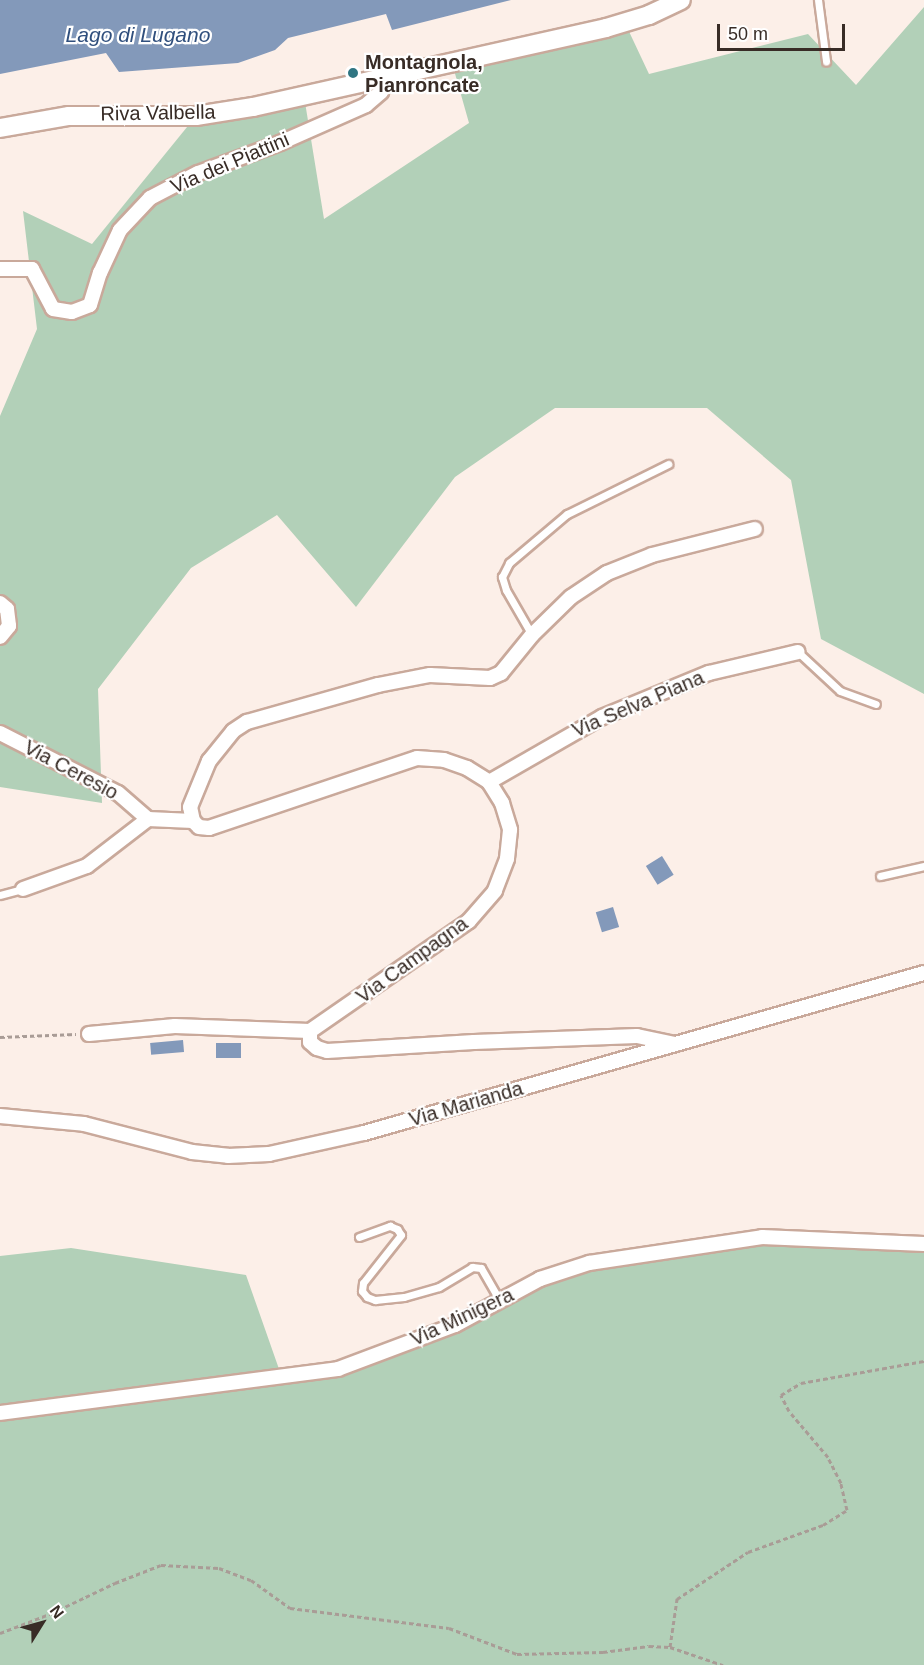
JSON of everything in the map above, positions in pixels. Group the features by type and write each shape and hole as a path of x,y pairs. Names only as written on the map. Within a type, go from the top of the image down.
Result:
{"main road":[{"name":"Riva Valbella","path":"0,128 69,116 205,115 253,107 606,28 648,15 681,0"}],"street":[{"name":"Via dei Piattini","path":"0,269 32,269 53,309 72,312 90,305 100,273 120,230 150,198 198,173 280,142 366,105 381,92 385,78"},
{"path":"489,782 467,768 444,760 417,758 209,828 199,827 194,821 190,807 209,761 233,731 247,722 368,687 430,675 490,678 501,673 532,635 571,597 607,573 652,555 755,530"},
{"path":"0,603 7,609 9,626 0,638"},
{"name":"Via Selva Piana","path":"489,782 602,717 709,673 798,652"},
{"name":"Via Ceresio","path":"0,733 118,794 148,819"},
{"name":"Via Campagna","path":"310,1031 469,921 495,891 507,859 510,830 502,803 489,782"},
{"path":"23,889 87,866 148,819 194,821"},
{"name":"Via Marianda","path":"0,1116 84,1124 192,1152 228,1156 269,1154 364,1133 924,973"},
{"path":"90,1034 175,1026 310,1031 310,1042 317,1048 327,1051 618,1036 638,1036 675,1044"},
{"name":"Via Minigera","path":"0,1413 338,1369 455,1324 540,1279 588,1263 762,1237 924,1244"}],"lane":[{"path":"818,0 826,61"},
{"path":"532,635 506,590 502,577 509,563 567,514 668,464"},
{"path":"798,652 840,691 876,704"},
{"path":"880,876 924,866"},
{"path":"0,896 23,889"},
{"path":"359,1237 390,1226 397,1229 401,1235 363,1283 362,1290 367,1297 375,1300 404,1297 439,1287 472,1267 481,1268 500,1301"}],"path":[{"path":"0,1037 90,1034"},
{"path":"670,1647 677,1599 748,1552 823,1525 847,1510 841,1484 828,1457 789,1412 781,1395 801,1383 924,1361"},
{"path":"0,1633 52,1613 115,1583 161,1565 219,1569 251,1580 290,1608 449,1628 517,1654 603,1652 649,1646 670,1647 723,1665"}],"green space":[{"path":"924,7 924,694 821,639 791,480 707,408 555,408 455,477 356,607 277,515 191,568 98,689 102,803 0,787 0,416 37,329 23,211 92,244 196,116 304,96 324,219 469,123 452,63 625,23 649,74 808,34 856,85"},
{"path":"762,1237 924,1244 924,1665 0,1665 0,1256 71,1248 246,1275 279,1369 310,1374 455,1325 540,1279"}],"water":[{"name":"Lago di Lugano","path":"0,0 511,0 392,30 386,14 288,38 275,50 238,63 119,72 106,53 0,74"},
{"path":"662,856 674,875 658,885 646,866"},
{"path":"613,907 619,927 602,932 596,912"},
{"path":"183,1040 184,1052 151,1055 150,1043"},
{"path":"216,1043 241,1043 241,1058 216,1058"}],"place":[{"name":"Montagnola, Pianroncate","path":"353,73"}]}
